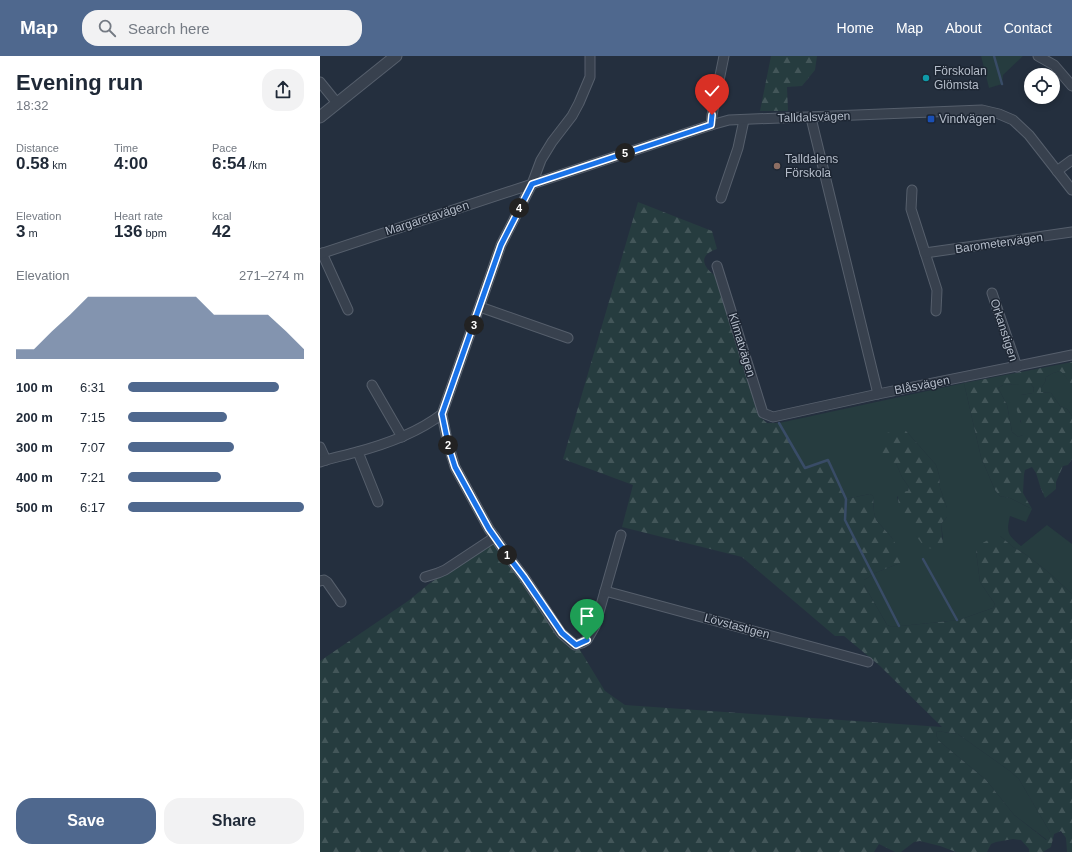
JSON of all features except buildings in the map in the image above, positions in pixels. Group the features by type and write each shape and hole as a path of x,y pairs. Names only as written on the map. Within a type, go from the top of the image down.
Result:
{"street":[{"path":"320,117 396,56"},
{"path":"590,56 590,76 579,103 572,116 546,150 535,173 532,184 501,245 442,414 448,444 455,467 495,537 562,633 575,645 582,643 589,638 595,626 621,535"},
{"path":"711,125 724,56"},
{"path":"1038,56 1054,65 1072,86"},
{"path":"320,82 337,103"},
{"name":"Talldalsvägen","path":"532,184 729,120 810,118 982,110 1005,116 1019,125 1029,135 1072,190"},
{"path":"810,118 878,394"},
{"path":"721,198 738,148 744,120"},
{"path":"1057,171 1072,160"},
{"name":"Margaretavägen","path":"348,310 321,253 532,184"},
{"path":"912,190 911,209 937,290 936,311"},
{"name":"Barometervägen","path":"925,253 1072,232"},
{"name":"Klimatvägen","path":"717,266 763,413 773,417"},
{"name":"Orkanstigen","path":"992,293 1016,367"},
{"path":"480,306 568,338"},
{"name":"Blåsvägen","path":"773,417 878,394 1072,356"},
{"path":"372,385 402,437"},
{"path":"320,448 323,461 358,452 402,437 422,428 442,414"},
{"path":"358,452 378,502"},
{"path":"425,576 445,570 495,537"},
{"path":"320,581 324,580 327,582 341,602"},
{"name":"Lövstastigen","path":"605,591 868,662"}],"green space":[{"path":"771,56 817,56 815,70 802,86 787,87 788,111 760,111"},
{"path":"981,56 1023,56 1003,75 1002,84 989,88"},
{"path":"638,202 712,231 717,249 707,255 704,262 708,270 717,277 761,418 767,423 779,423 805,468 828,460 846,499 870,494 873,496 876,520 892,538 904,558 900,563 875,573 864,580 864,585 887,625 892,627 959,620 993,608 995,604 980,582 976,550 979,545 995,536 1000,536 1013,547 1025,554 1072,594 1072,852 1067,852 1066,838 1061,831 1054,834 1051,847 1043,852 1029,852 1029,849 1021,840 1013,839 991,844 987,852 956,852 920,841 914,842 901,852 895,852 879,844 874,852 320,852 320,661 408,601 430,583 497,541 551,617 577,645 605,691 625,705 942,727 880,666 844,636 835,636 742,557 622,527 633,485 563,459","holes":["937,731 958,734 1019,779 1050,832 1050,837 1046,840 1014,815 986,780 939,741 936,735"]},
{"path":"1072,362 1072,384 1060,371 1046,377 1041,388 1041,392 1051,393 1060,406 1067,409 1072,416 1072,459 1068,465 1063,466 1056,482 1056,489 1045,498 1036,473 1032,467 1025,470 1023,493 1032,509 1010,498 1000,496 995,490 981,457 964,383","holes":["1031,384 1034,388 1033,393 1016,396 1015,401 1017,411 1023,430 1023,435 1018,437 1012,432 1007,405 998,388 1003,385"]},
{"path":"1060,371 1072,384 1072,416 1067,409 1060,406 1051,393 1041,392 1041,388 1046,377"},
{"path":"964,383 981,457 995,490 1000,496 1010,498 1032,509 1026,522 1010,516 1008,526 1009,533 1021,546 1047,525 1072,544 1072,594 1048,572 1000,536 976,550 980,582 995,604 993,608 959,620 892,627 887,625 864,585 864,580 875,573 900,563 892,538 876,520 873,496 870,494 846,499 805,468 779,423","holes":["906,431 936,465 939,475 940,488 947,508 947,517 941,524 943,539 925,547 905,517 897,497 908,491 909,487 902,477 896,463"]},
{"path":"1031,384 1034,388 1033,393 1021,395 1020,421 1024,427 1023,435 1018,437 1012,432 1007,405 998,388 1003,385"},
{"path":"906,431 936,465 939,475 940,488 947,508 947,517 941,524 943,546 938,549 925,548 906,522 899,506 898,499 899,492 908,491 909,487 902,477 896,463 886,462 881,455 879,443 883,436 887,433"},
{"path":"937,731 958,734 1019,779 1050,832 1050,837 1047,840 1014,815 986,780 939,741 936,735"}],"waterway":[{"path":"994,56 1002,84"},
{"path":"779,423 805,468 828,460 846,499 845,520 899,626"},
{"path":"923,559 957,620"}],"place":[{"name":"Förskolan Glömsta","path":"926,78"},
{"name":"Vindvägen","path":"931,119"},
{"name":"Talldalens Förskola","path":"777,166"}],"route":[{"path":"587,640 576,645 562,633 489,529 452,460 442,414 469,340 494,262 505,235 532,184 711,125 712,115"}]}
